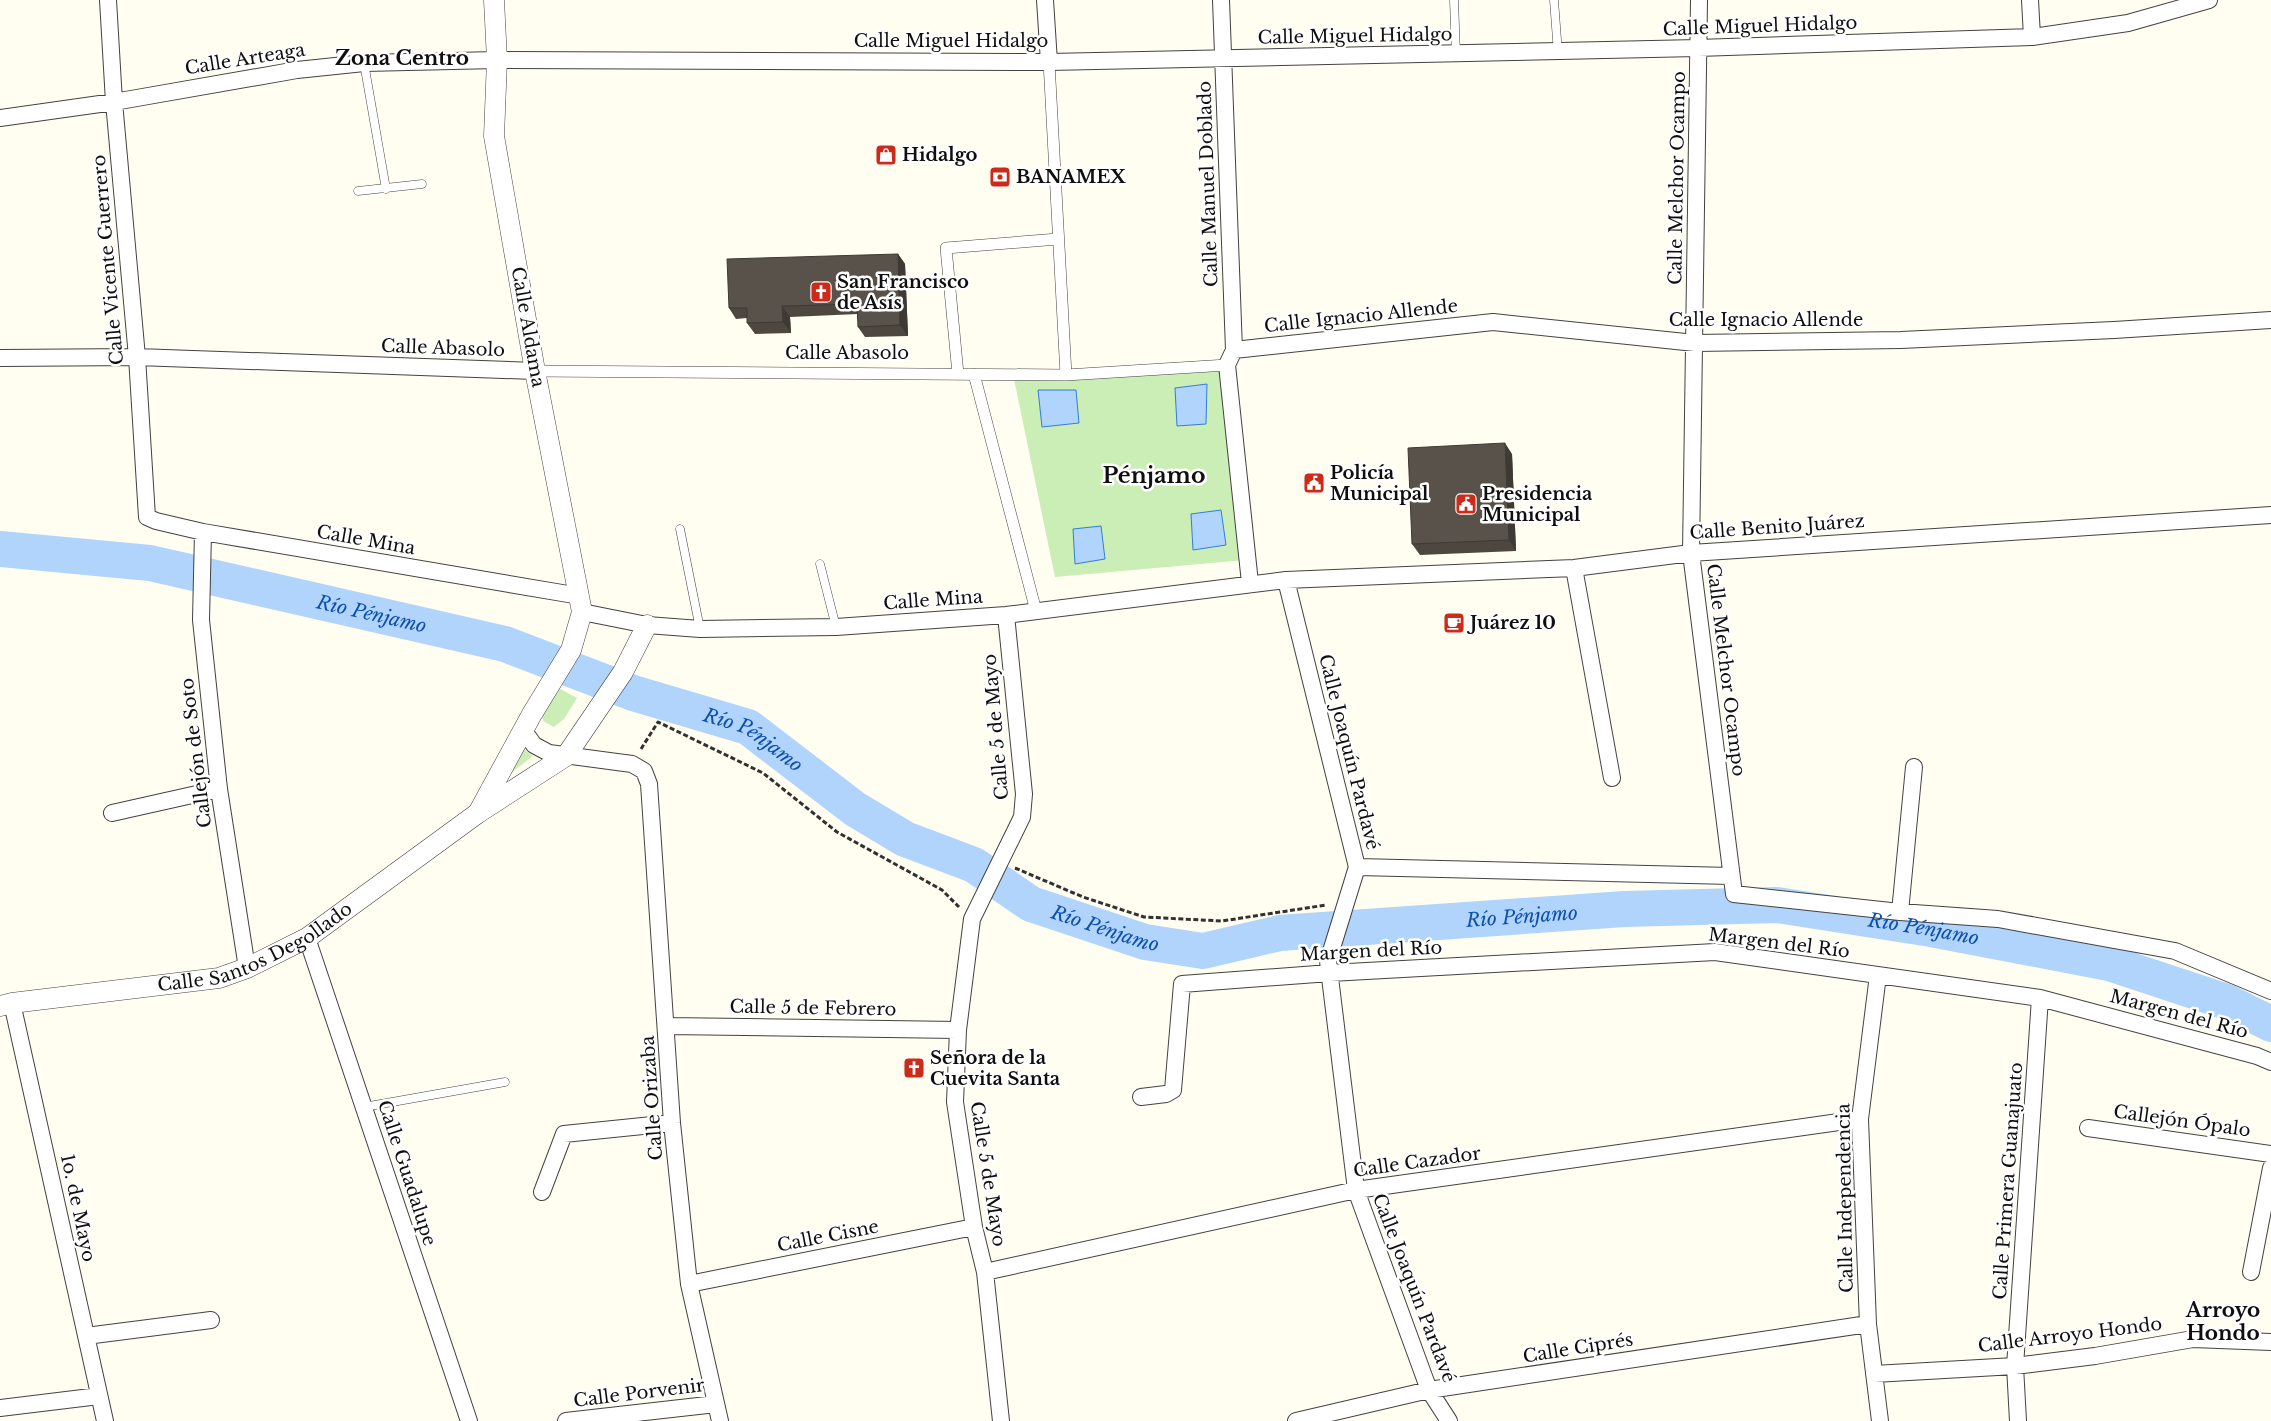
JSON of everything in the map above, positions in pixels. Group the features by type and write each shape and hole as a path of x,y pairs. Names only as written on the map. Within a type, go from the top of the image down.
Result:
{"street":[{"name":"Calle Vicente Guerrero","path":"108,0 114,102 137,357 147,517"},
{"name":"Calle Aldama","path":"494,0 497,60 494,136 535,371 581,604 571,650"},
{"path":"1045,0 1066,374"},
{"name":"Calle Manuel Doblado","path":"1221,0 1224,58 1230,358 1250,583"},
{"name":"Calle Melchor Ocampo","path":"1699,0 1691,553 1734,894 1900,912"},
{"path":"2030,0 2032,37"},
{"name":"Calle Miguel Hidalgo","path":"497,60 1049,62 1558,53 2032,37 2128,23 2209,0"},
{"name":"Calle Arteaga","path":"0,118 114,102 298,70 364,63 497,60"},
{"path":"958,374 946,248 1058,240"},
{"name":"Calle Ignacio Allende","path":"1230,358 1493,322 1695,343 1911,340 2271,320"},
{"name":"Calle Abasolo","path":"0,358 137,357 535,371 1066,374 1230,358"},
{"path":"974,374 1036,611"},
{"name":"Calle Benito Juárez","path":"1286,580 1574,568 1691,553 2271,515"},
{"name":"Calle Mina","path":"147,517 156,521 203,532 581,604 647,625 700,629 836,627 1006,615 1286,580"},
{"name":"Callejón de Soto","path":"203,532 202,620 218,789 248,968"},
{"path":"1574,568 1612,778"},
{"name":"Calle Joaquín Pardavé","path":"1286,580 1357,868 1340,917 1329,967 1356,1190 1430,1390 1449,1421"},
{"name":"Calle 5 de Mayo","path":"1001,1421 985,1272 974,1227 955,1102 958,1030 972,919 1022,817 1024,794 1006,615"},
{"name":"Calle Santos Degollado","path":"6,1004 219,978 248,968 307,938 478,813 566,756 623,672 647,625"},
{"name":"Calle Santos Degollado","path":"478,813 524,732 532,714 571,650"},
{"path":"524,732 534,745 549,753 638,767"},
{"name":"Calle Orizaba","path":"638,767 649,784 667,1026 672,1123 690,1284 720,1421"},
{"path":"1914,767 1900,912 1998,919 2175,951 2271,991"},
{"path":"112,813 218,789"},
{"path":"1357,868 1731,876"},
{"name":"Calle Guadalupe","path":"307,938 469,1421"},
{"name":"Margen del Río","path":"1142,1097 1166,1094 1173,1090 1182,984 1329,967 1716,952 2040,998 2258,1056 2271,1062"},
{"name":"Calle Independencia","path":"1878,975 1860,1119 1868,1324 1880,1421"},
{"name":"Calle Primera Guanajuato","path":"2018,1421 2015,1366 2040,998"},
{"name":"1o. de Mayo","path":"6,1004 105,1421"},
{"name":"Calle 5 de Febrero","path":"667,1026 958,1030"},
{"name":"Calle Cazador","path":"985,1272 1356,1190 1860,1119"},
{"path":"542,1192 564,1134 672,1123"},
{"name":"Callejón Ópalo","path":"2088,1128 2271,1154"},
{"path":"2251,1272 2271,1168"},
{"name":"Calle Cisne","path":"690,1284 974,1227"},
{"path":"86,1336 211,1320"},
{"name":"Calle Ciprés","path":"1296,1421 1430,1390 1868,1324"},
{"name":"Calle Arroyo Hondo","path":"1874,1374 2015,1366 2095,1356 2193,1339 2271,1342"},
{"path":"0,1408 99,1396"},
{"name":"Calle Porvenir","path":"566,1421 716,1404"}],"lane":[{"path":"1454,0 1456,54"},
{"path":"1554,0 1558,53"},
{"path":"364,63 386,189"},
{"path":"358,191 422,184"},
{"path":"680,529 700,629"},
{"path":"820,564 836,627"},
{"path":"364,1107 505,1082"}],"path":[{"path":"638,767 658,722 763,773 837,832 942,890 972,919"},
{"path":"1010,841 1012,866 1083,897 1144,917 1222,921 1331,904 1340,917"}],"green space":[{"path":"1220,367 1245,560 1055,577 1014,379"},
{"path":"555,686 577,698 564,719 554,727 543,721 541,710"},
{"path":"518,745 533,756 502,780"}],"water":[{"path":"1207,384 1206,424 1177,426 1175,388"},
{"path":"1038,390 1076,390 1079,423 1042,427"},
{"path":"1221,510 1226,545 1193,550 1191,514"},
{"path":"1101,526 1105,559 1075,564 1073,529"}],"building":[{"name":"San Francisco de Asís","path":"898,254 900,325 858,327 857,304 782,306 783,322 747,323 747,308 729,308 727,259"},
{"name":"Presidencia Municipal","path":"1505,443 1509,540 1412,544 1408,448"}],"waterway":[{"name":"Río Pénjamo","path":"0,549 150,563 505,644 633,693 748,727 855,809 905,839 974,865 1031,904 1145,942 1203,951 1280,933 1624,909 1777,905 1931,929 2109,963 2227,1002 2271,1024"}],"place":[{"name":"Hidalgo","path":"886,155"},
{"name":"BANAMEX","path":"1000,177"},
{"name":"San Francisco de Asís","path":"821,292"},
{"name":"Policía Municipal","path":"1314,483"},
{"name":"Presidencia Municipal","path":"1466,504"},
{"name":"Juárez 10","path":"1454,623"},
{"name":"Señora de la Cuevita Santa","path":"914,1068"}],"district":[{"name":"Zona Centro","path":"402,58"},
{"name":"Pénjamo","path":"1154,475"},
{"name":"Arroyo Hondo","path":"2223,1322"}]}
